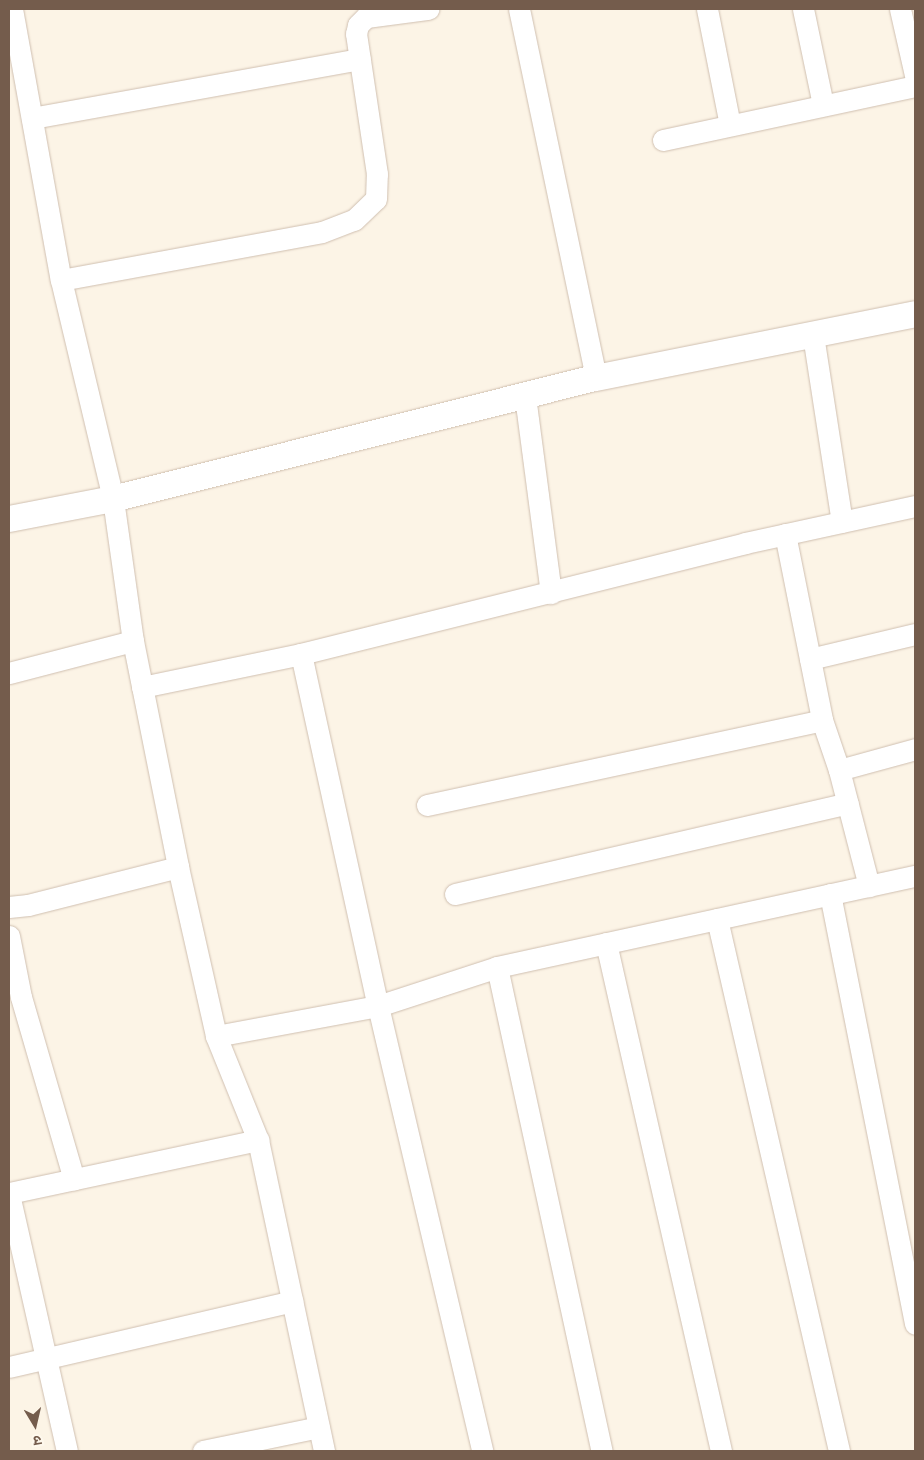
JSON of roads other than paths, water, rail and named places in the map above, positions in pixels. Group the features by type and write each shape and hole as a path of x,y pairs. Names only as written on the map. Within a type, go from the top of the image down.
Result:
{"street":[{"path":"12,9 62,280 113,499 133,641 178,867 216,1036 258,1140 324,1451"},
{"path":"62,280 322,232 354,220 376,199 377,182 356,34 358,25 366,17 428,9"},
{"path":"519,9 596,378"},
{"path":"707,9 730,125"},
{"path":"803,9 823,105"},
{"path":"900,9 915,75"},
{"path":"32,118 360,59"},
{"path":"663,140 915,86"},
{"path":"9,519 113,499 596,378 915,314"},
{"path":"813,335 842,522"},
{"path":"525,396 551,593"},
{"path":"142,687 301,654 786,534 915,506"},
{"path":"786,534 822,720 840,770 869,886"},
{"path":"810,659 915,634"},
{"path":"9,672 133,641"},
{"path":"301,654 378,1006 482,1451"},
{"path":"427,805 822,720"},
{"path":"840,770 915,749"},
{"path":"455,894 848,803"},
{"path":"9,907 28,905 178,867"},
{"path":"216,1036 378,1006 497,966 915,876"},
{"path":"830,894 907,1242 915,1324"},
{"path":"717,919 839,1451"},
{"path":"9,936 15,998 74,1179"},
{"path":"606,942 721,1451"},
{"path":"497,966 602,1451"},
{"path":"67,1451 44,1360 9,1193 258,1140"},
{"path":"9,1367 292,1301"},
{"path":"203,1451 319,1427"}]}
